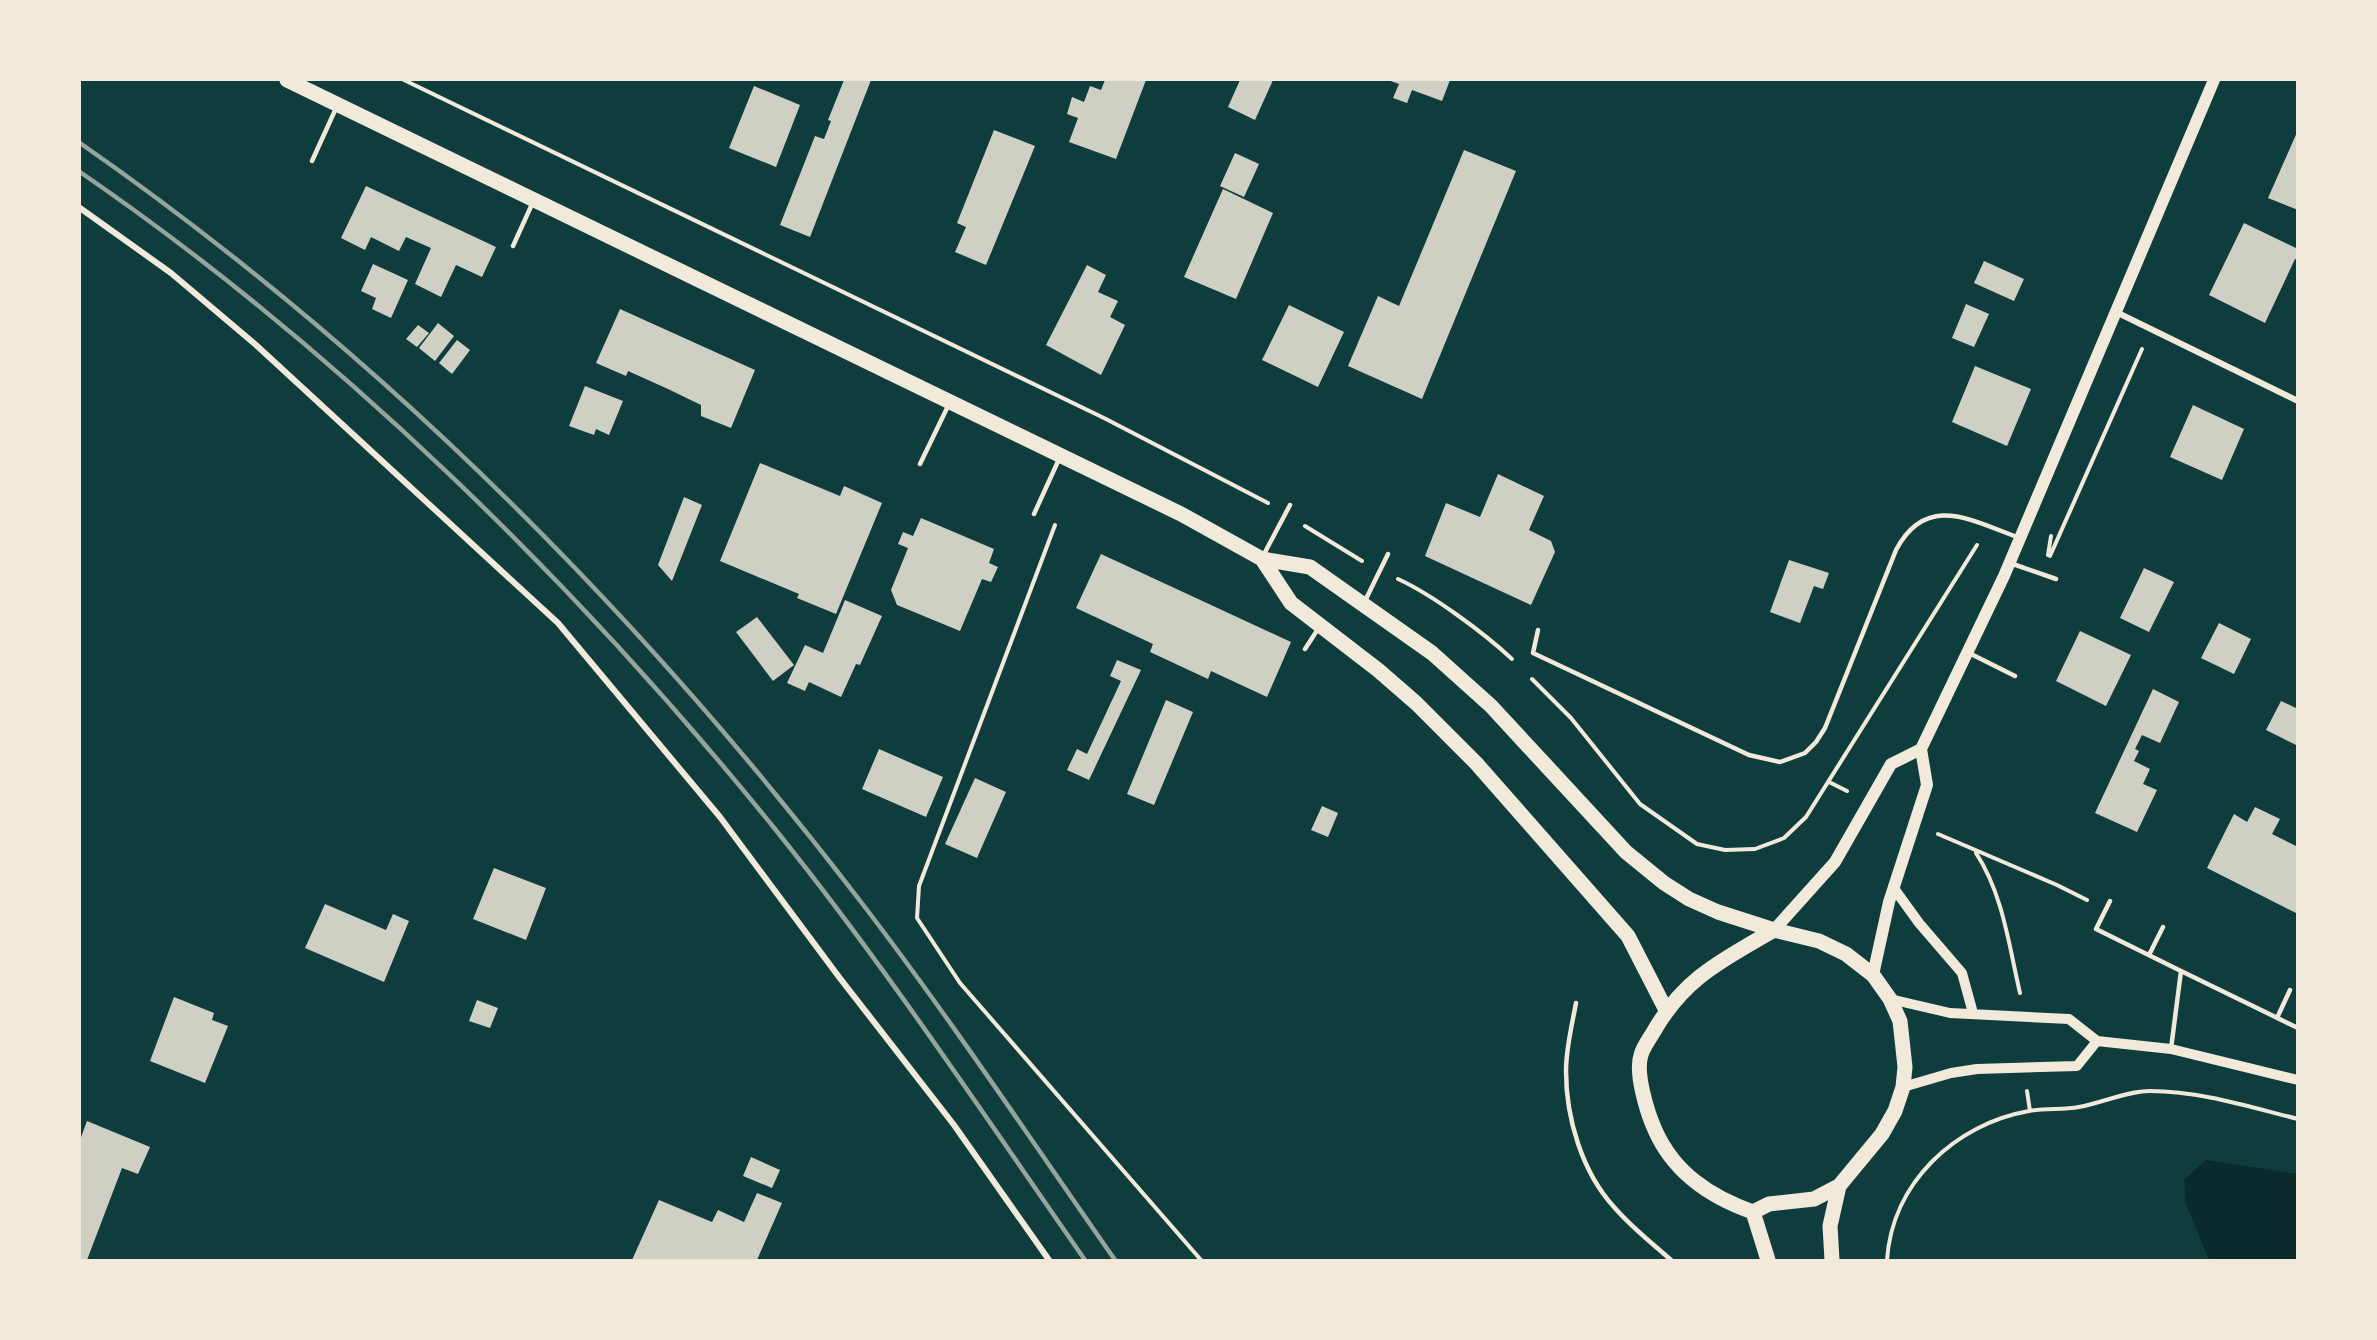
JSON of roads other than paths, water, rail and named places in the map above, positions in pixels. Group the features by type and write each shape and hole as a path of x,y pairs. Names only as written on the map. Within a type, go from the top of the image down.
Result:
{"main road":[{"path":"287,80 1181,514 1262,559 1310,567 1364,603 1432,653 1460,677 1491,706 1644,869 1689,899 1718,912 1774,930 1819,941 1846,954 1873,975 1890,999 1900,1020 1904,1046 1904,1087 1895,1111 1882,1134 1839,1186 1814,1199 1769,1204 1753,1212 1724,1202 1700,1187 1677,1165 1660,1143 1647,1112 1641,1086 1640,1056 1666,1010 1700,975 1774,930 1835,862 1891,764 1921,749"},
{"path":"1873,975 1893,887 1927,785 1921,749 2010,562 2214,80"},
{"path":"1262,559 1291,603 1408,697 1476,763 1628,936 1666,1010"},
{"path":"1832,1260 1830,1226 1839,1186"},
{"path":"1753,1212 1768,1260"}],"street":[{"path":"80,208 171,273 256,345 558,623 720,817 839,977 954,1125 1049,1260"},
{"path":"2115,312 2298,401"},
{"path":"1893,887 1925,930 1962,973 1974,1013"},
{"path":"1890,999 1950,1013 2069,1019 2097,1041 2170,1049 2298,1080"},
{"path":"1904,1087 1951,1073 1977,1069 2077,1066 2097,1041"}],"lane":[{"path":"312,161 338,104"},
{"path":"513,246 534,200"},
{"path":"920,464 950,402"},
{"path":"1034,514 1060,455"},
{"path":"1262,559 1290,505"},
{"path":"1538,630 1533,653 1749,755 1780,762 1805,753 1825,728 1896,550 1911,527 1922,520 1949,514 2020,538"},
{"path":"1364,603 1388,554"},
{"path":"2010,562 2056,579"},
{"path":"1305,649 1321,625"},
{"path":"1967,652 2014,676"},
{"path":"2110,901 2096,929 2298,1028"},
{"path":"2149,955 2163,927"},
{"path":"2170,1049 2181,970"},
{"path":"2277,1018 2290,990"},
{"path":"1576,1003 1566,1071 1573,1128 1596,1184 1613,1206 1671,1260"}],"water":[{"path":"2206,1160 2297,1174 2297,1260 2209,1260 2186,1204 2184,1180"}],"railway":[{"path":"80,143 191,224 297,309 400,399 500,492 688,690 776,795 894,946 1115,1260"},
{"path":"80,172 176,241 270,315 361,393 450,475 620,648 699,738 816,881 934,1042 1085,1260"}]}
